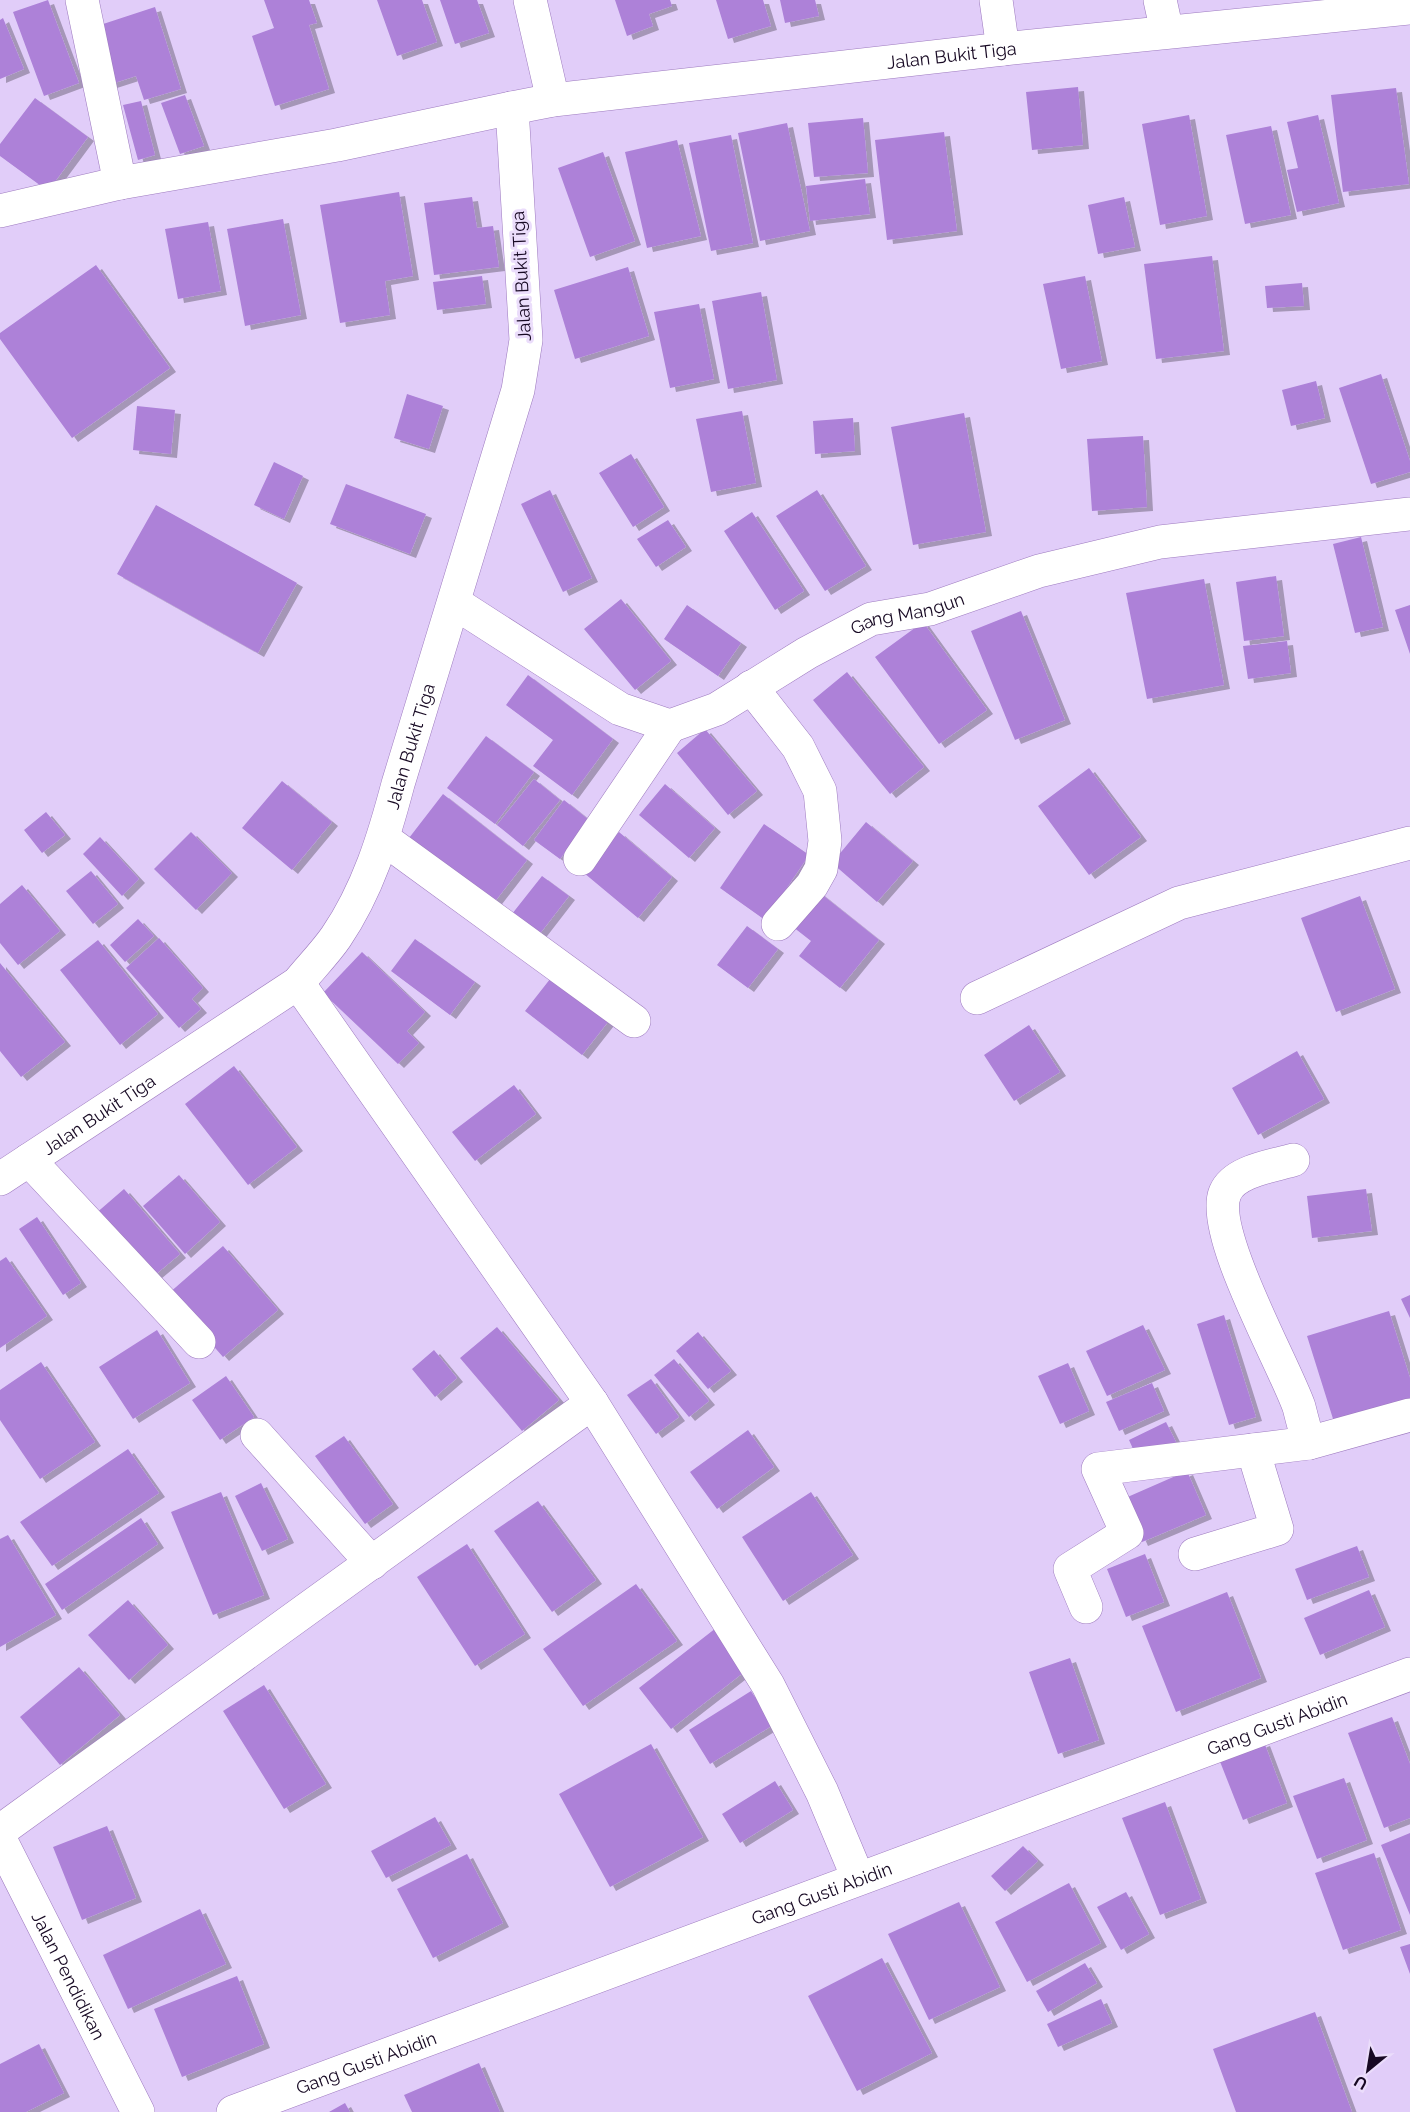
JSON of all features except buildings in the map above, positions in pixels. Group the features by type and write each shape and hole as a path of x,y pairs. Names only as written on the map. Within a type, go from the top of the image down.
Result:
{"street":[{"path":"82,0 120,183"},
{"path":"530,0 554,100"},
{"path":"996,0 1003,49"},
{"name":"Jalan Bukit Tiga","path":"0,1179 298,983 336,938 360,896 384,838 398,784 518,390 526,340 512,108 554,100 1003,49 1163,13 1410,8"},
{"path":"0,211 120,183 337,145 512,108"},
{"name":"Gang Mangun","path":"670,726 717,709 807,653 871,619 930,609 1039,571 1160,542 1410,514"},
{"path":"455,603 620,709 670,726 580,859"},
{"path":"751,687 798,747 819,790 825,841 821,869 812,885 778,924"},
{"path":"384,838 634,1021"},
{"path":"977,998 1179,903 1410,843"},
{"path":"298,983 592,1403 768,1685 822,1792 858,1878"},
{"path":"29,1160 199,1342"},
{"path":"1293,1160 1237,1178 1225,1193 1223,1213 1236,1265 1299,1407 1309,1443"},
{"path":"0,1831 592,1403"},
{"path":"1086,1607 1070,1569 1127,1533 1098,1469 1309,1443 1410,1416"},
{"path":"257,1435 372,1563"},
{"path":"1195,1554 1277,1529 1253,1450"},
{"name":"Gang Gusti Abidin","path":"233,2112 1410,1674"},
{"name":"Jalan Pendidikan","path":"0,1839 138,2112"}]}
